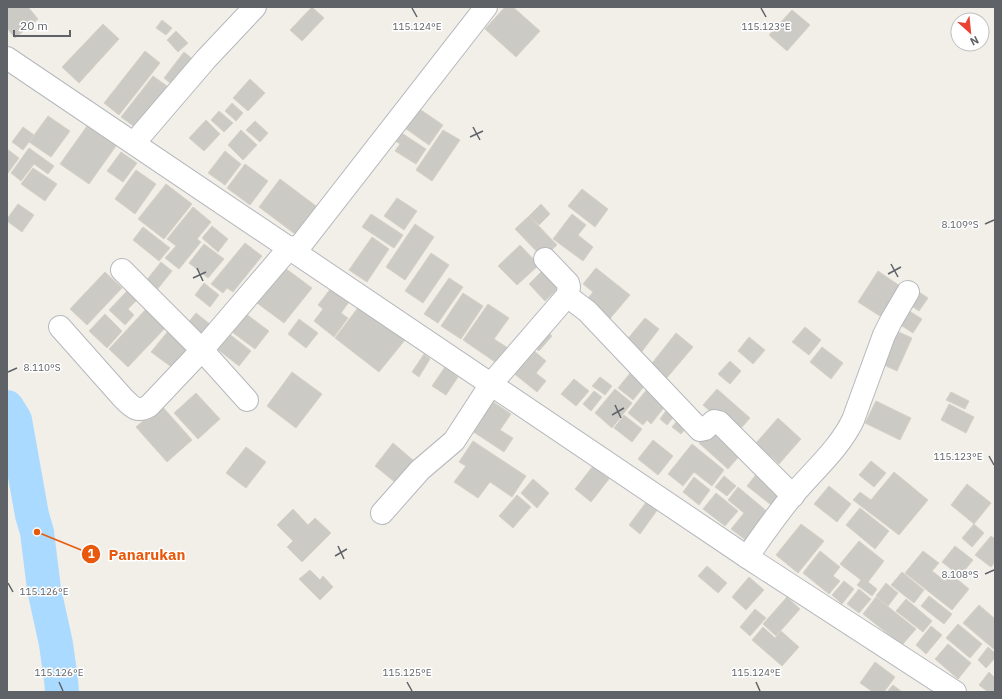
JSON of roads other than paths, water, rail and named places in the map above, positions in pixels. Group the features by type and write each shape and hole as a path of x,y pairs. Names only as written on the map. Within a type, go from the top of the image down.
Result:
{"street":[{"path":"134,143 206,59 255,7"},
{"path":"60,327 123,398 132,406 138,409 144,409 149,406 202,350 293,249 486,7"},
{"path":"7,58 293,249 747,557 955,692"},
{"path":"382,513 420,470 454,441 491,384 567,296 569,287 568,283 545,259"},
{"path":"122,270 202,350 246,400"},
{"path":"747,557 793,496 838,445 847,431 853,420 884,335 908,292"},
{"path":"567,296 587,311 700,430 705,429 716,420 719,422 793,496"}],"waterway":[{"path":"7,407 15,420 32,515 37,532 44,589 56,644 62,692"}],"place":[{"name":"Panarukan","path":"37,532"}]}
